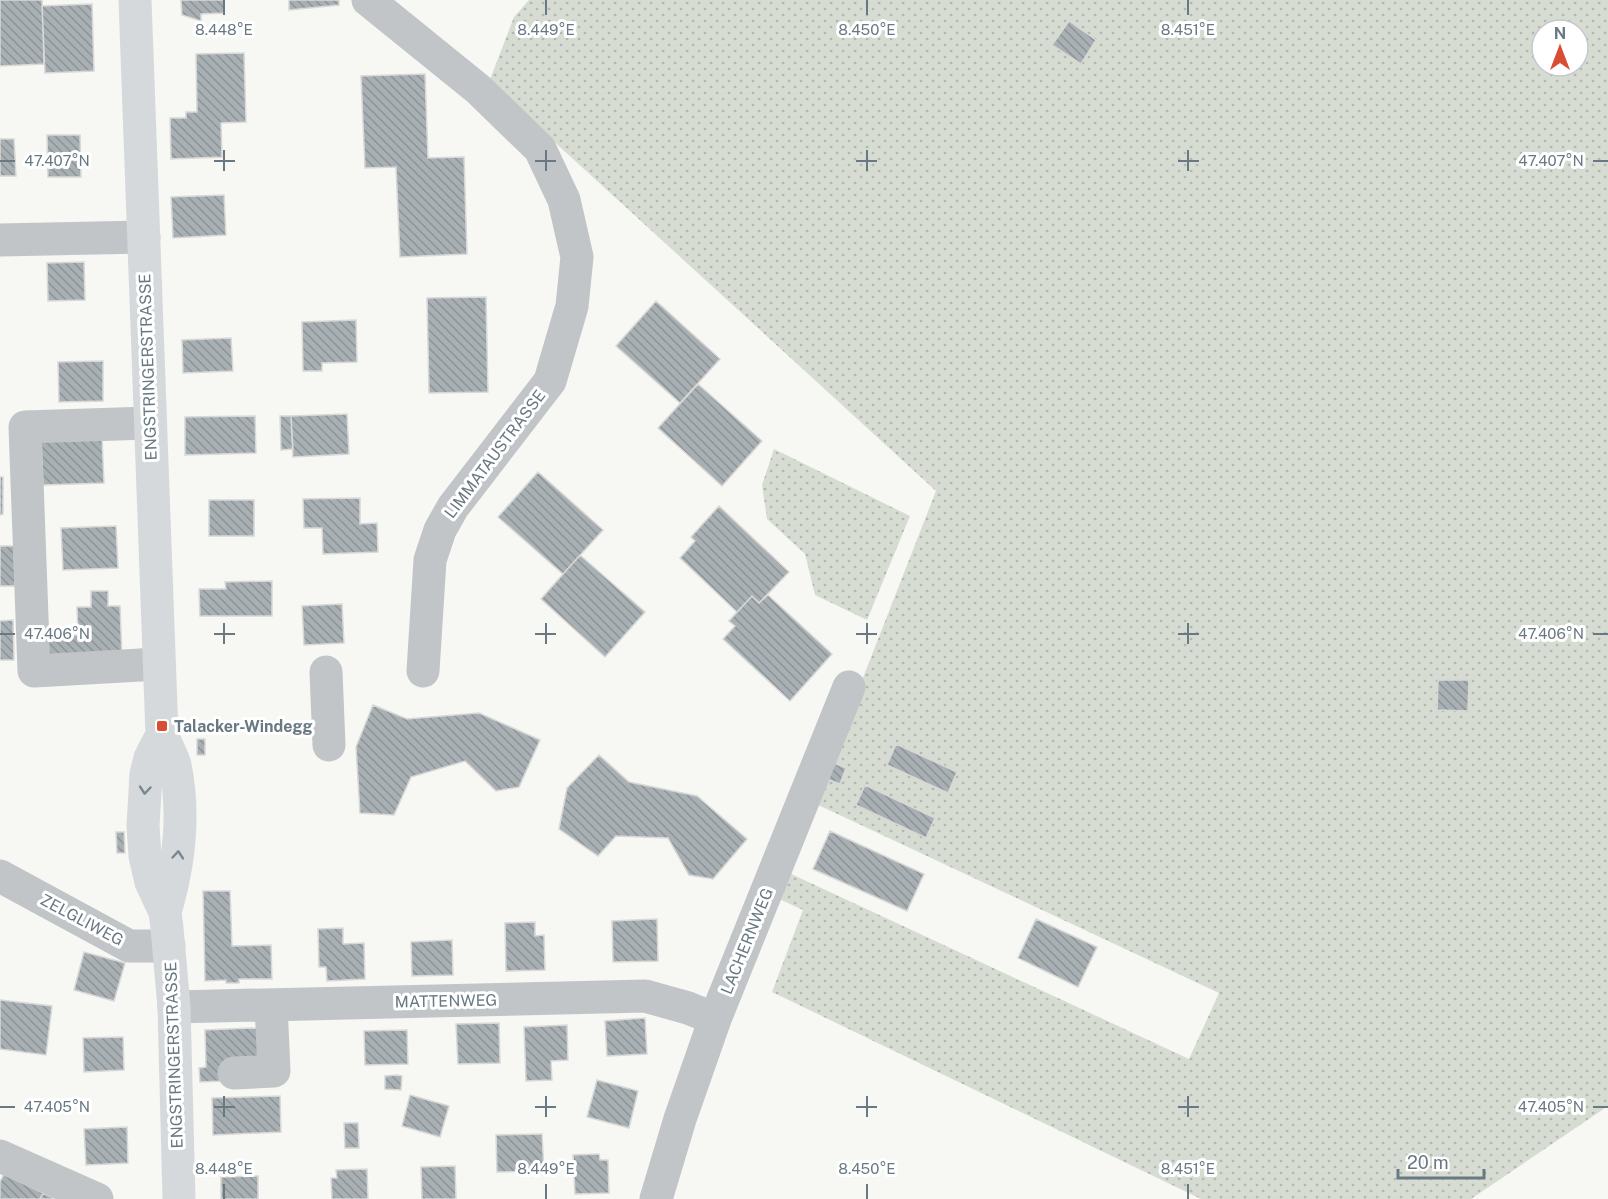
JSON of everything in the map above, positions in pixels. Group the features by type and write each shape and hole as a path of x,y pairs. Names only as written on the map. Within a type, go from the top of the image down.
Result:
{"main road":[{"name":"ENGSTRINGERSTRASSE","path":"135,0 158,664 162,735 174,763 179,824 175,880 165,912 174,1007 179,1199"}],"street":[{"name":"LIMMATAUSTRASSE","path":"368,0 478,89 540,149 564,200 577,257 572,306 550,381 453,507 440,530 429,568 423,671"},
{"path":"0,240 144,237"},
{"path":"149,423 25,427 33,648 34,671 158,664"},
{"path":"326,672 329,745"},
{"name":"LACHERNWEG","path":"656,1199 680,1119 715,1019 849,687"},
{"name":"ZELGLIWEG","path":"0,876 129,946 169,946"},
{"name":"MATTENWEG","path":"174,1007 645,996 688,1008 715,1019"},
{"path":"234,1073 274,1071 271,1005"},
{"path":"0,1156 97,1199"}],"shaded area":[{"path":"529,0 1608,0 1608,1106 1471,1199 1201,1199 772,992 803,910 777,898 787,872 1189,1059 1219,993 814,803 936,491 489,82 514,17"},
{"path":"774,449 910,516 867,620 815,595 805,554 767,519 762,485"}],"building":[{"path":"0,0 42,0 44,64 0,66"},
{"path":"181,0 224,0 224,13 201,14 201,21 182,15"},
{"path":"289,0 339,0 339,5 289,10"},
{"path":"92,4 94,71 45,73 42,6"},
{"path":"1069,21 1096,40 1081,64 1052,45"},
{"path":"244,53 246,122 221,123 222,157 171,159 170,118 186,118 186,112 197,112 196,54"},
{"path":"425,74 428,158 464,157 467,254 400,257 396,167 365,168 361,76"},
{"path":"47,135 80,135 81,177 48,177"},
{"path":"0,139 14,139 16,176 0,176"},
{"path":"224,195 226,235 173,238 171,197"},
{"path":"84,262 85,300 48,301 47,263"},
{"path":"486,297 488,392 429,393 427,298"},
{"path":"656,301 720,359 680,403 616,346"},
{"path":"356,320 357,362 322,363 322,371 303,371 302,322"},
{"path":"231,338 233,371 183,373 182,340"},
{"path":"103,361 103,401 59,402 58,362"},
{"path":"698,384 762,441 722,486 658,428"},
{"path":"347,414 349,454 293,457 291,416"},
{"path":"255,416 256,453 185,455 185,417"},
{"path":"280,416 291,416 293,449 281,450"},
{"path":"102,438 104,483 43,485 41,440"},
{"path":"538,472 603,530 563,574 498,517"},
{"path":"0,477 3,477 3,514 0,515"},
{"path":"360,498 360,524 377,523 378,552 323,554 322,528 304,528 303,499"},
{"path":"209,500 254,500 254,536 209,536"},
{"path":"719,506 789,572 759,603 752,596 737,612 680,558 695,541 691,537"},
{"path":"116,526 118,568 63,570 61,528"},
{"path":"0,546 14,546 15,586 0,586"},
{"path":"580,555 645,612 605,657 541,599"},
{"path":"272,581 272,616 200,616 199,589 226,589 225,582"},
{"path":"91,591 108,591 108,606 120,606 122,657 48,659 47,636 78,635 77,607 91,607"},
{"path":"768,595 832,654 790,701 723,639 735,626 729,621 752,596 759,603"},
{"path":"342,604 344,643 304,645 302,606"},
{"path":"13,620 14,660 0,660 0,621"},
{"path":"1438,680 1469,680 1468,711 1437,710"},
{"path":"373,705 407,719 479,713 540,740 519,787 496,791 465,761 411,777 394,815 360,813 356,747"},
{"path":"197,739 205,739 205,755 197,755"},
{"path":"896,744 957,772 948,793 887,765"},
{"path":"599,755 629,782 697,796 747,839 713,879 689,875 668,838 616,836 598,856 559,829 567,788"},
{"path":"834,763 846,768 840,784 827,779"},
{"path":"865,785 935,818 926,838 856,805"},
{"path":"830,831 924,874 907,911 813,869"},
{"path":"116,832 124,832 125,853 117,853"},
{"path":"203,891 230,891 232,946 271,945 272,979 239,979 239,983 226,983 226,980 205,981"},
{"path":"657,919 658,961 613,962 612,921"},
{"path":"1036,919 1097,947 1078,987 1018,958"},
{"path":"535,922 535,936 544,935 545,970 506,971 505,923"},
{"path":"343,928 343,944 364,943 365,979 327,981 326,967 319,967 318,929"},
{"path":"452,940 453,975 412,976 411,942"},
{"path":"84,952 125,963 114,1001 74,990"},
{"path":"0,1000 52,1006 46,1055 0,1049"},
{"path":"645,1018 647,1054 607,1056 605,1021"},
{"path":"499,1023 500,1063 458,1064 456,1024"},
{"path":"567,1025 568,1060 551,1061 552,1080 526,1081 524,1027"},
{"path":"252,1028 264,1030 265,1056 225,1081 200,1082 199,1068 206,1067 205,1030"},
{"path":"407,1030 408,1064 365,1065 364,1031"},
{"path":"123,1037 124,1070 84,1072 83,1038"},
{"path":"385,1076 402,1076 401,1090 385,1089"},
{"path":"597,1080 638,1091 629,1128 587,1117"},
{"path":"410,1095 449,1106 440,1137 402,1126"},
{"path":"280,1096 281,1132 213,1135 212,1098"},
{"path":"344,1123 358,1123 359,1148 345,1148"},
{"path":"127,1127 128,1163 86,1165 84,1129"},
{"path":"542,1134 544,1171 497,1172 496,1135"},
{"path":"599,1154 600,1160 608,1160 609,1193 575,1194 573,1155"},
{"path":"455,1166 456,1199 422,1199 421,1167"},
{"path":"367,1169 368,1199 332,1199 331,1178 337,1178 336,1170"},
{"path":"4,1174 43,1193 40,1199 0,1199 0,1182"},
{"path":"258,1176 258,1199 221,1199 221,1177"},
{"path":"43,1193 56,1199 40,1199"}],"place":[{"name":"Talacker-Windegg","path":"162,726"}]}
